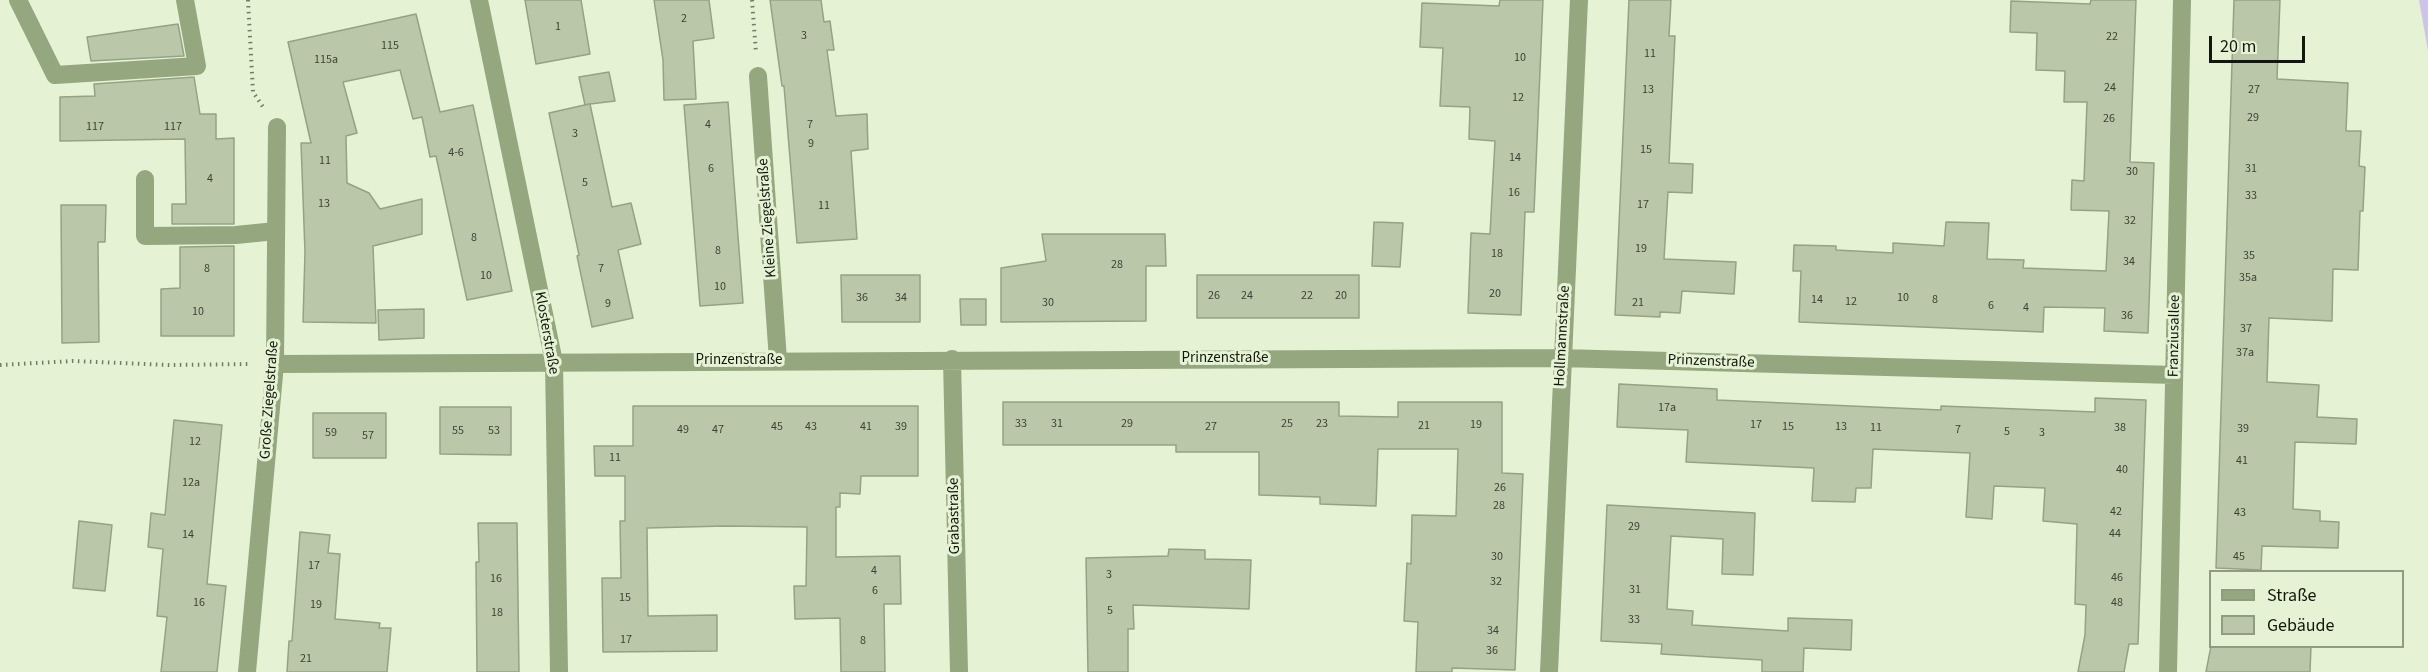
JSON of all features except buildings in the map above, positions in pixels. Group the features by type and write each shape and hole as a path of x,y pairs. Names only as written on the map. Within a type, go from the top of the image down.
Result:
{"street":[{"path":"18,0 55,75 197,66 185,0"},
{"name":"Klosterstraße","path":"478,0 554,362 559,672"},
{"name":"Hollmannstraße","path":"1549,672 1579,0"},
{"name":"Franziusallee","path":"2168,672 2182,0"},
{"name":"Kleine Ziegelstraße","path":"758,76 778,360"},
{"name":"Große Ziegelstraße","path":"247,672 275,364 277,127"},
{"path":"145,179 145,236 236,235 276,231"},
{"name":"Prinzenstraße","path":"275,364 952,359 1562,358 2174,375"},
{"name":"Grabastraße","path":"952,359 959,672"}],"path":[{"path":"248,0 253,92 277,127"},
{"path":"752,0 758,76"},
{"path":"0,365 74,361 170,365 275,364"}],"shaded area":[{"path":"2419,0 2428,0 2428,51"}]}
